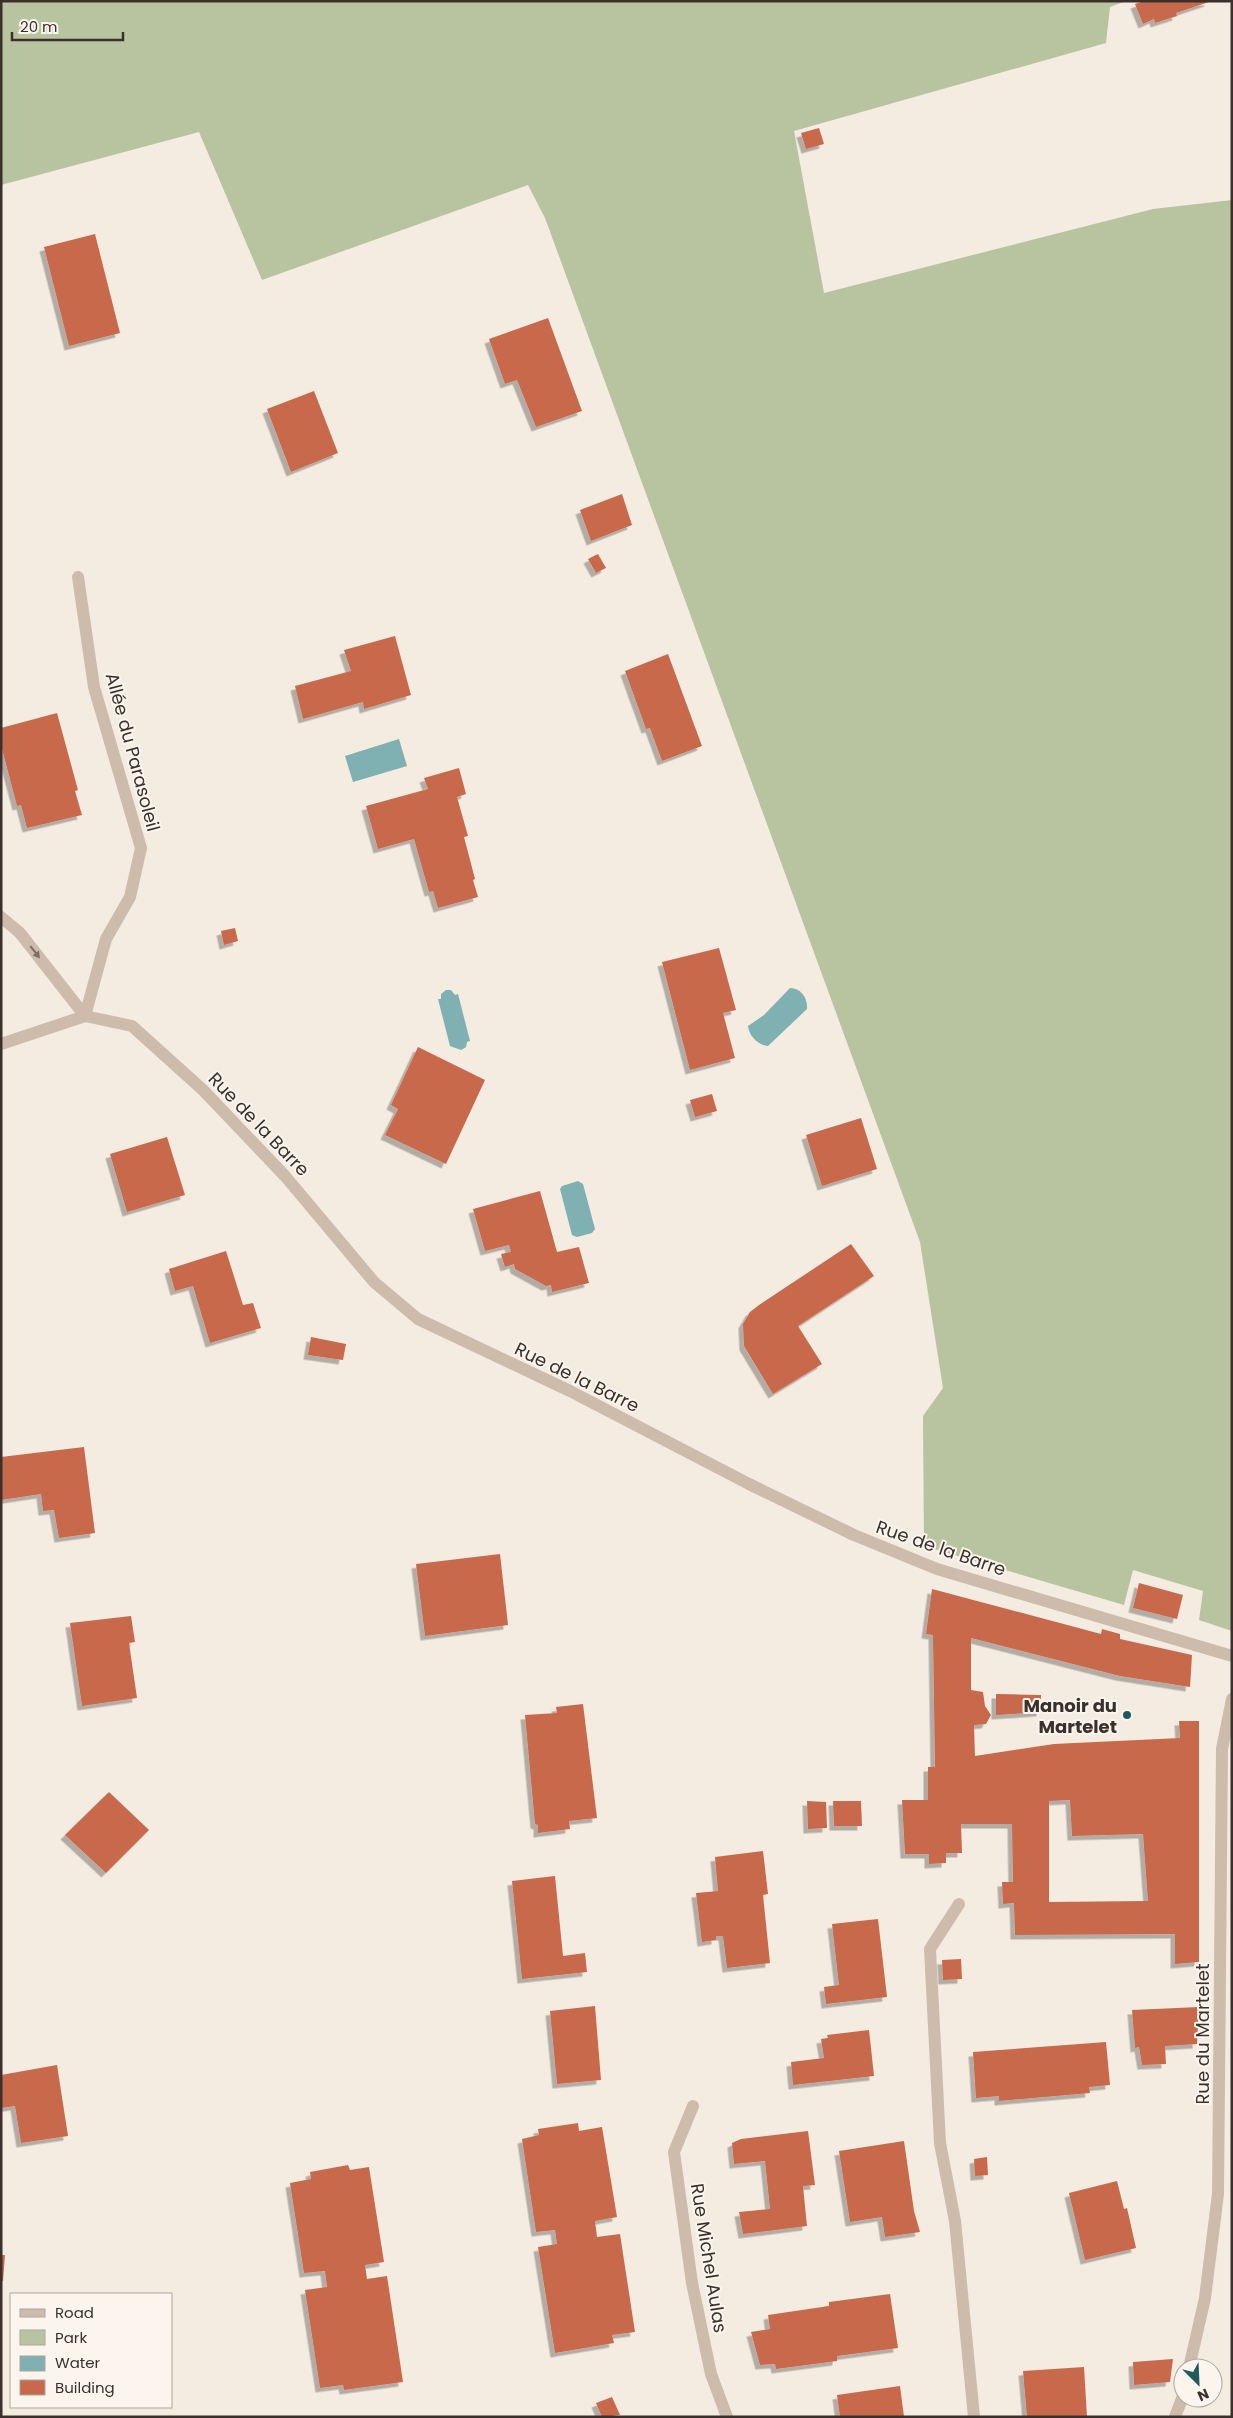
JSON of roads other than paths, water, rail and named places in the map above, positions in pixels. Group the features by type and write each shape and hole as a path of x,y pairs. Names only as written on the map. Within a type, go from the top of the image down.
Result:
{"street":[{"name":"Allée du Parasoleil","path":"78,577 94,686 141,848 130,897 106,939 85,1016"},
{"path":"1,917 20,933 85,1016 1,1044"},
{"name":"Rue de la Barre","path":"85,1016 132,1026 203,1090 285,1176 374,1282 418,1320 570,1391 749,1484 854,1535 937,1569 1232,1656"},
{"name":"Rue du Martelet","path":"1191,2358 1205,2298 1218,2194 1222,1749 1232,1699"},
{"path":"959,1904 930,1949 940,2142 955,2222 974,2417"},
{"name":"Rue Michel Aulas","path":"693,2106 674,2152 692,2283 711,2374 727,2417"}],"water":[{"path":"399,739 407,766 353,782 345,756"},
{"path":"790,988 794,988 803,994 807,1009 768,1046 761,1044 752,1036 748,1026 764,1015"},
{"path":"446,990 451,990 455,995 458,994 470,1041 461,1050 450,1046 438,999 441,999 441,994"},
{"path":"578,1181 583,1184 595,1229 592,1233 577,1237 572,1235 560,1189 562,1186"}],"place":[{"name":"Manoir du Martelet","path":"1127,1715"}]}
